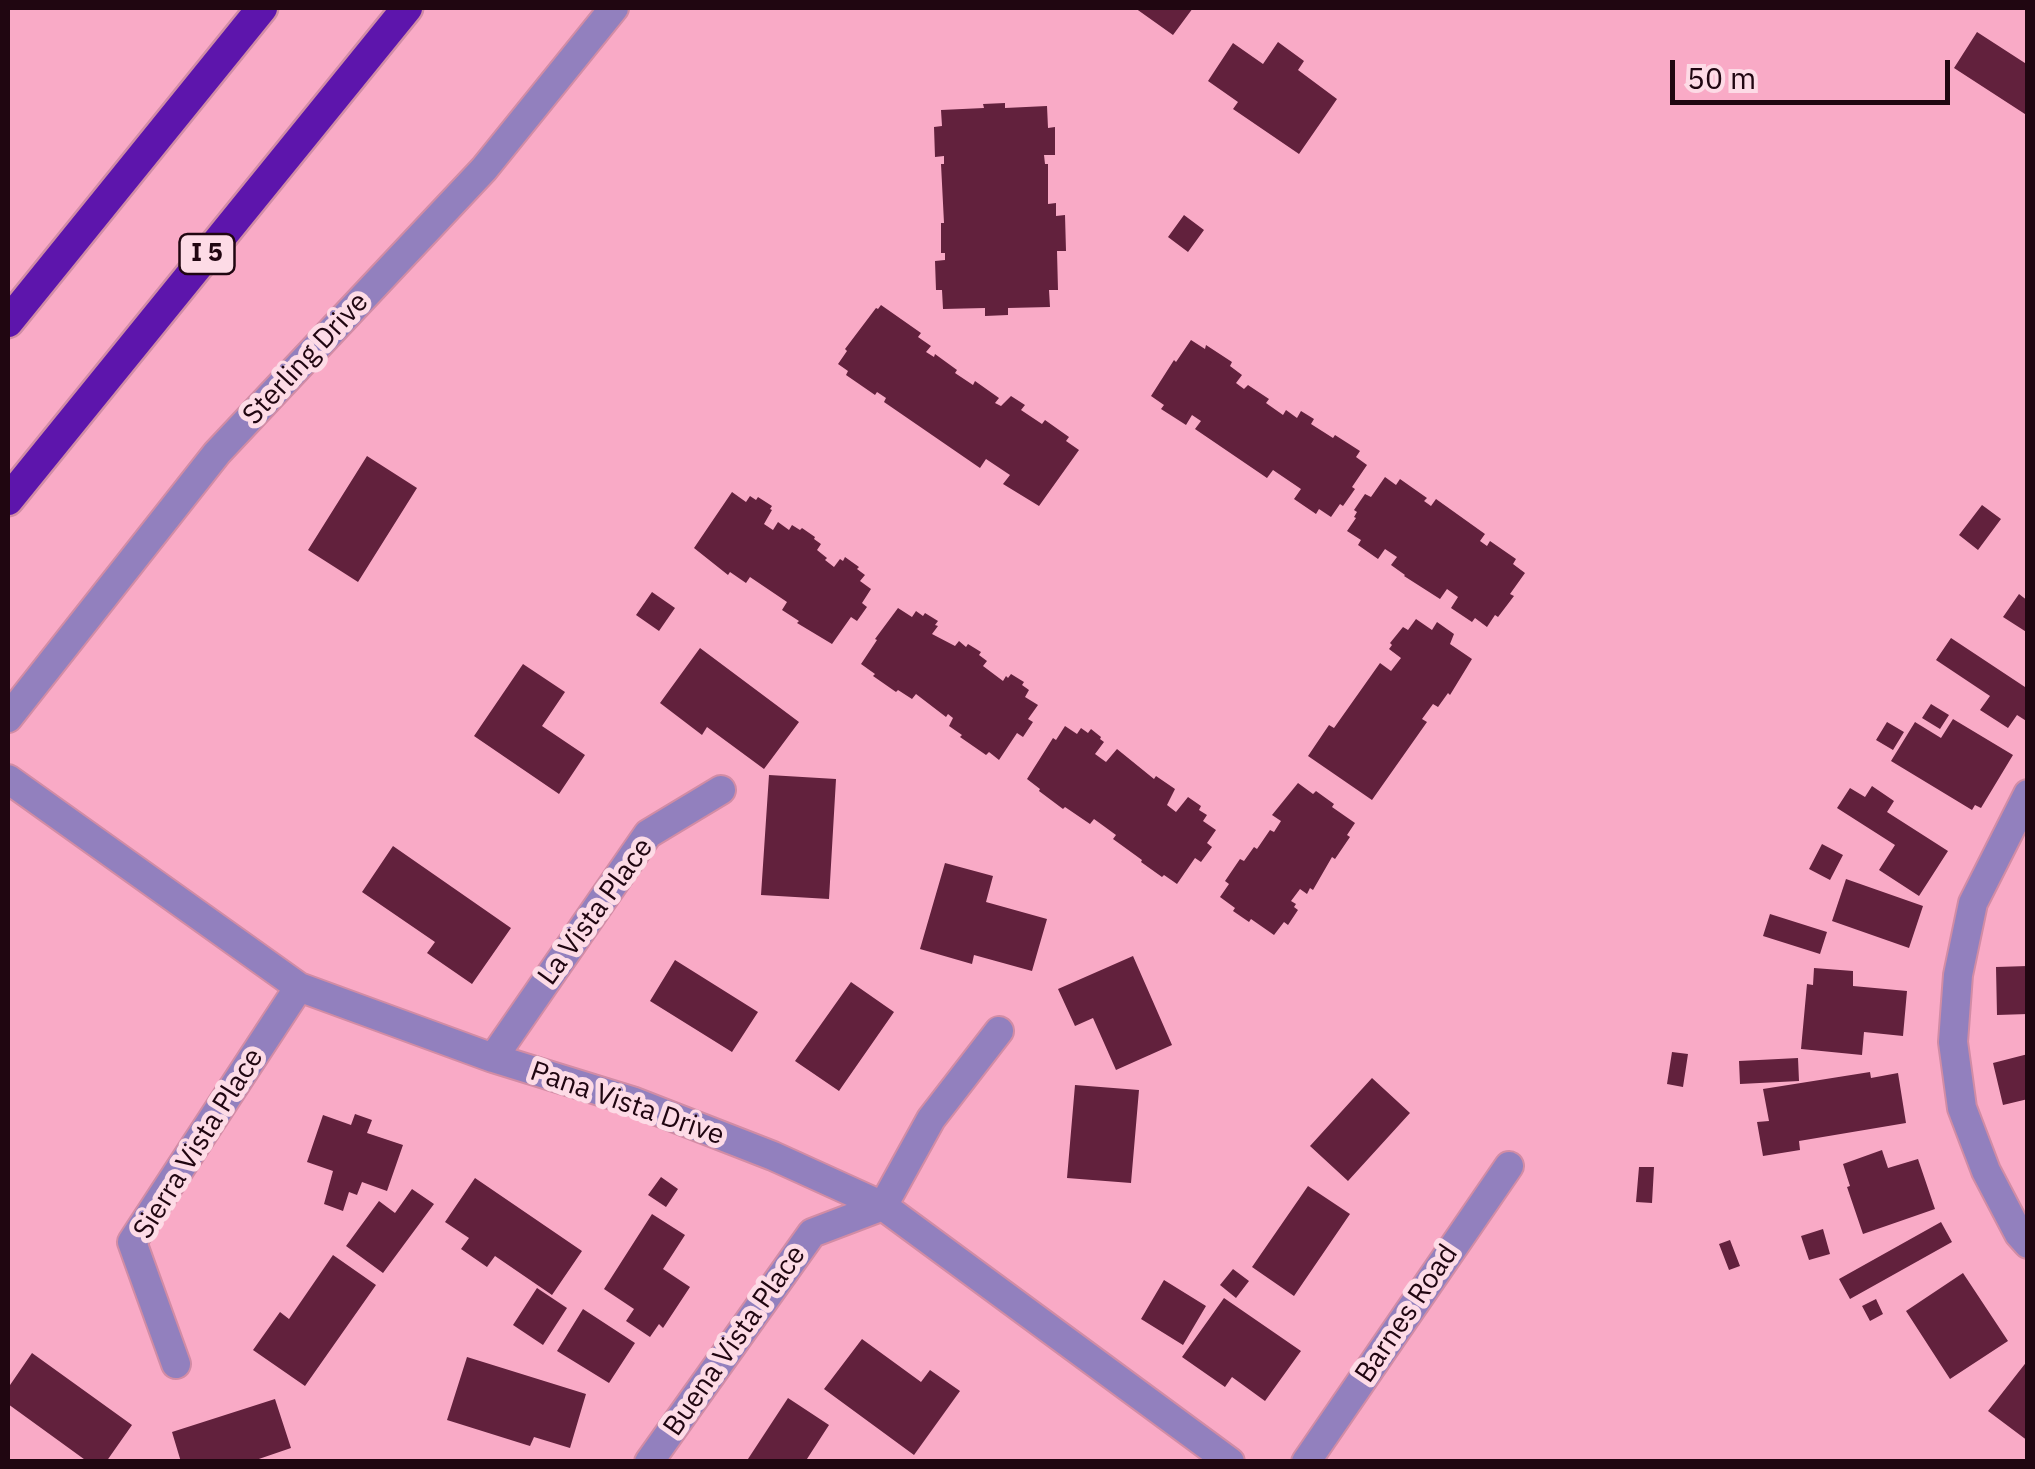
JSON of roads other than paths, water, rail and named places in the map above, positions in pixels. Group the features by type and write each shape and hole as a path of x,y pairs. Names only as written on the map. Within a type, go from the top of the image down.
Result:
{"highway":[{"path":"97,211 240,8"},
{"path":"8,322 262,8"},
{"name":"I 5","path":"8,500 407,8"}],"street":[{"name":"Sterling Drive","path":"8,718 217,453 484,169 614,8"},
{"name":"Pana Vista Drive","path":"8,779 299,986 493,1058 632,1101 773,1156 883,1206 1230,1462"},
{"name":"La Vista Place","path":"493,1058 648,834 721,790"},
{"path":"2028,794 1973,902 1958,975 1953,1042 1962,1108 1986,1172 2028,1244"},
{"name":"Sierra Vista Place","path":"176,1364 132,1242 299,986"},
{"path":"883,1206 931,1119 998,1032"},
{"name":"Barnes Road","path":"1306,1462 1509,1166"},
{"name":"Buena Vista Place","path":"649,1462 812,1233 883,1206"}]}
